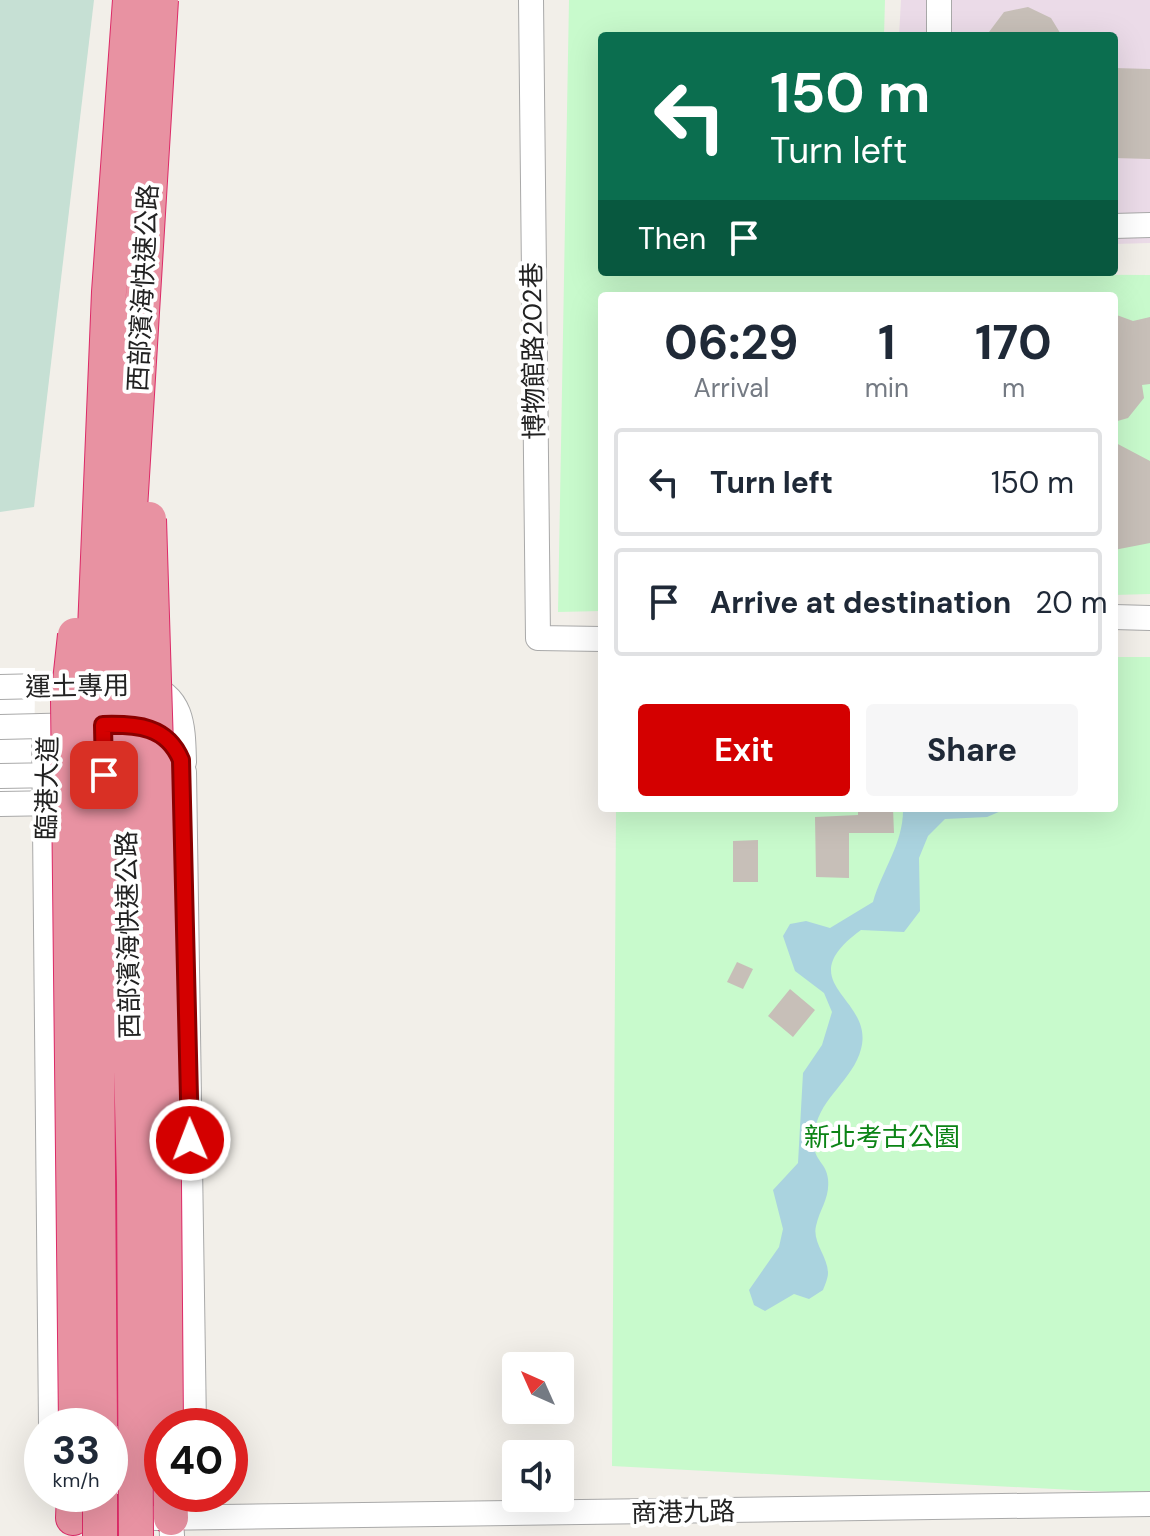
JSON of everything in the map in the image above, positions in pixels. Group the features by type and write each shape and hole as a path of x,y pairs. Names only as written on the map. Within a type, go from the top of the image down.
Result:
{"highway":[{"name":"西部濱海快速公路","path":"99,1520 134,1183 121,657 130,0"},
{"name":"西部濱海快速公路","path":"100,1408 94,654 126,294 161,0"},
{"path":"76,1408 68,700 126,294"},
{"path":"126,294 162,942 166,1408"}],"street":[{"name":"博物館路202巷","path":"531,0 538,638 598,639"},
{"path":"939,0 939,32"},
{"path":"1118,226 1150,225"},
{"path":"1118,617 1150,618"},
{"name":"運土專用","path":"0,687 133,684 159,690 175,704 180,715 184,772"},
{"path":"99,1520 110,803 104,775 109,724"},
{"path":"109,724 110,1408"},
{"name":"臨港大道","path":"51,1408 44,726 109,724 136,725 157,731 178,751 184,772 194,1408"},
{"path":"0,727 44,726"},
{"path":"0,776 104,775"},
{"path":"0,804 110,803"},
{"name":"商港九路","path":"226,1512 552,1525 1150,1504"},
{"name":"商港九路","path":"99,1520 161,1512"}],"shaded area":[{"path":"901,0 1150,0 1150,243 1118,244 1118,32 899,32"}],"green space":[{"path":"0,0 94,0 34,507 0,512"},
{"path":"569,0 885,0 884,32 598,32 598,276 1150,275 1150,594 1118,595 1118,292 598,292 598,611 558,612"},
{"name":"新北考古公園","path":"1118,657 1150,657 1150,1494 612,1466 616,812 1118,812"}],"water":[{"path":"903,812 999,812 987,817 945,819 928,836 919,858 920,911 904,932 861,930 840,948 832,964 832,978 862,1031 857,1060 824,1107 815,1129 814,1148 827,1172 828,1192 815,1232 828,1277 823,1290 809,1299 794,1294 765,1311 754,1305 749,1290 779,1247 783,1229 773,1190 798,1163 803,1073 822,1045 832,1012 824,993 795,971 783,936 790,924 806,921 830,928 873,902 896,845"}],"pier":[{"path":"0,668 35,668 34,808 0,808"}],"building":[{"path":"1028,7 1051,18 1060,32 989,32 1004,12"},
{"path":"1118,68 1150,69 1150,159 1118,158"},
{"path":"1118,315 1133,321 1150,317 1150,384 1142,385 1144,398 1128,418 1118,421"},
{"path":"1118,444 1150,461 1150,543 1118,549"},
{"path":"858,812 893,812 894,833 849,833 849,878 816,877 815,817 858,815"},
{"path":"758,840 758,882 733,882 733,841"},
{"path":"737,962 753,969 743,989 727,982"},
{"path":"790,989 815,1010 793,1037 768,1016"}],"route":[{"path":"104,775 103,725 128,724 157,731 172,743 178,751 184,772 190,1140"}]}
